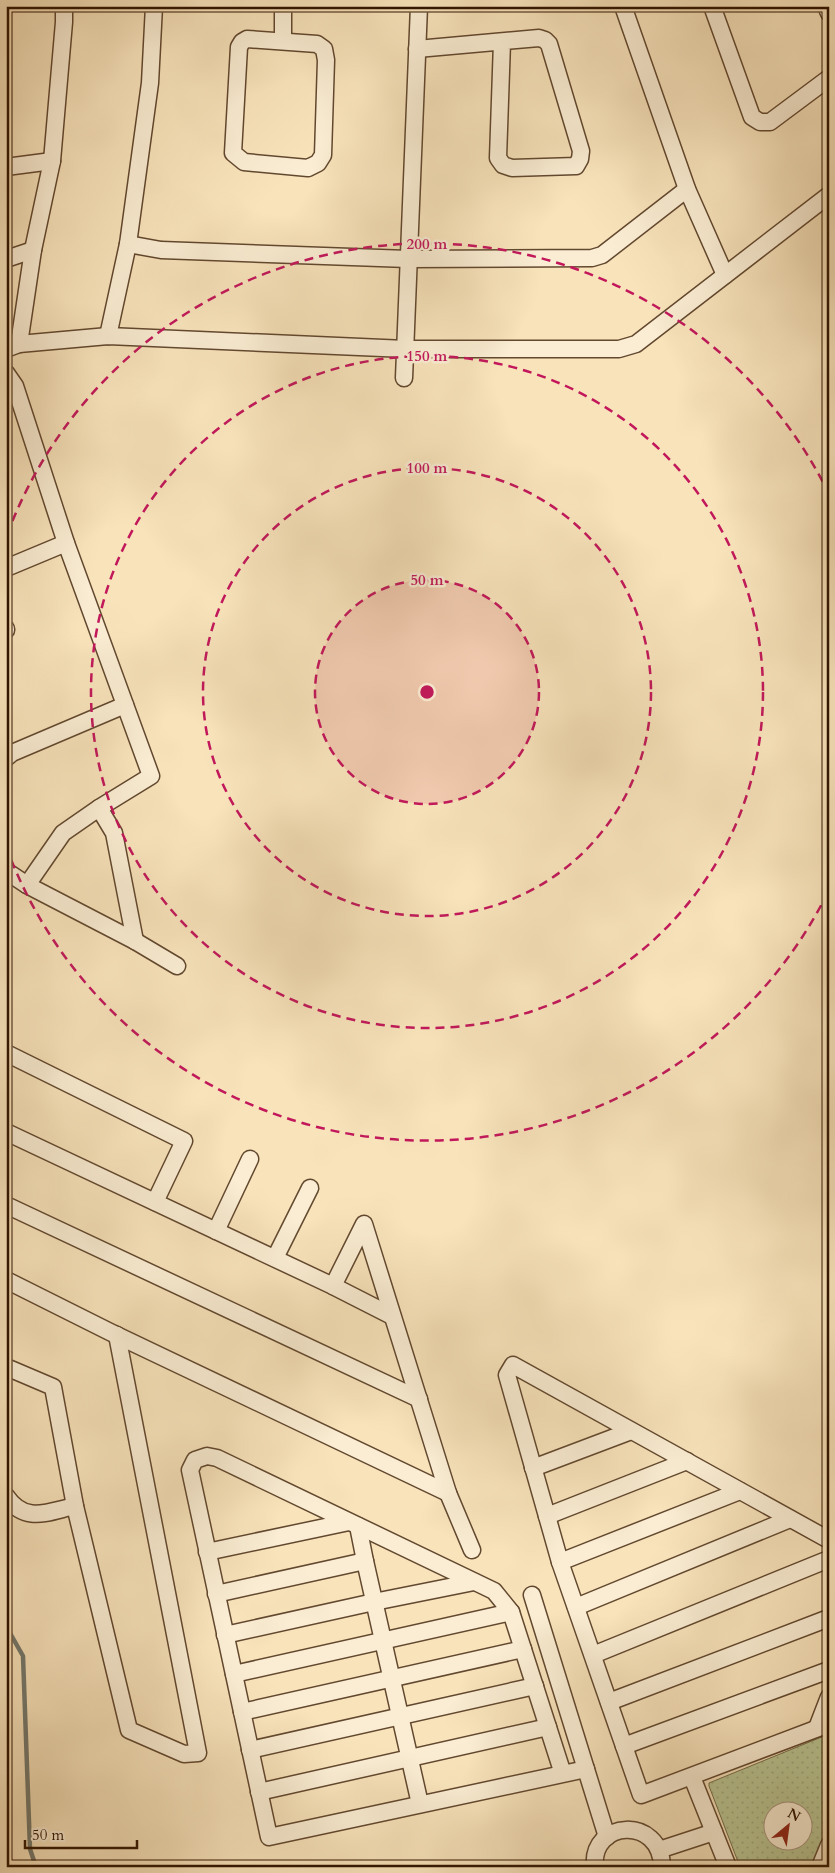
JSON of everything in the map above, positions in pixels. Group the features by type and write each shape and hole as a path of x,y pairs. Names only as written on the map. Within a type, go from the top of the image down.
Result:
{"street":[{"path":"64,6 52,162 13,346 108,336 406,348 629,347 636,344 829,194"},
{"path":"108,336 128,244 150,83 154,6"},
{"path":"283,6 283,40"},
{"path":"404,378 419,6"},
{"path":"623,6 687,189 725,275"},
{"path":"712,6 752,116 760,122 770,122 829,78"},
{"path":"826,6 829,13"},
{"path":"417,49 539,38 545,40 549,44 581,150 580,159 576,166 512,168 503,165 498,158 502,42"},
{"path":"247,39 283,40 317,44 324,49 326,60 323,155 318,163 308,168 244,162 233,153 239,48 242,42 247,39"},
{"path":"6,167 52,162"},
{"path":"128,244 160,250 408,259 592,258 602,255 687,189"},
{"path":"6,258 33,250"},
{"path":"6,373 15,386 66,543 151,776 63,833 27,885"},
{"path":"6,568 66,543"},
{"path":"6,758 12,753 125,705"},
{"path":"99,808 114,833 136,941"},
{"path":"6,871 27,885 136,941 177,966"},
{"path":"6,1053 184,1142 155,1202"},
{"path":"6,1132 276,1258 392,1316"},
{"path":"216,1231 250,1159"},
{"path":"276,1258 310,1188"},
{"path":"6,1205 418,1399"},
{"path":"333,1286 364,1224 448,1493 472,1550"},
{"path":"6,1280 116,1335 448,1493"},
{"path":"6,1367 53,1386 75,1506 129,1730 184,1754 198,1753 116,1335"},
{"path":"829,1540 513,1364 507,1375 560,1562 641,1795 823,1726 829,1697"},
{"path":"533,1468 631,1430"},
{"path":"562,1774 511,1612 494,1591 217,1458 202,1457 195,1460 190,1470 269,1837 562,1774 586,1768"},
{"path":"547,1516 687,1461"},
{"path":"560,1562 740,1491"},
{"path":"6,1496 13,1506 32,1515 75,1506"},
{"path":"576,1607 790,1519"},
{"path":"207,1552 354,1524"},
{"path":"354,1524 365,1561 420,1804"},
{"path":"593,1654 829,1559"},
{"path":"216,1594 365,1561"},
{"path":"225,1635 474,1582"},
{"path":"532,1595 607,1837"},
{"path":"234,1674 511,1612"},
{"path":"609,1702 829,1618"},
{"path":"242,1712 523,1649"},
{"path":"624,1746 829,1670"},
{"path":"250,1750 535,1686"},
{"path":"259,1792 548,1727"},
{"path":"692,1777 728,1867"},
{"path":"595,1867 599,1847 607,1837 618,1831 634,1830 650,1837 659,1850 662,1867"},
{"path":"659,1850 714,1832"},
{"path":"820,1867 829,1845"}],"green space":[{"path":"829,1734 829,1826 812,1867 740,1867 709,1783"}],"waterway":[{"path":"6,1626 23,1656 30,1849 36,1867"}]}
